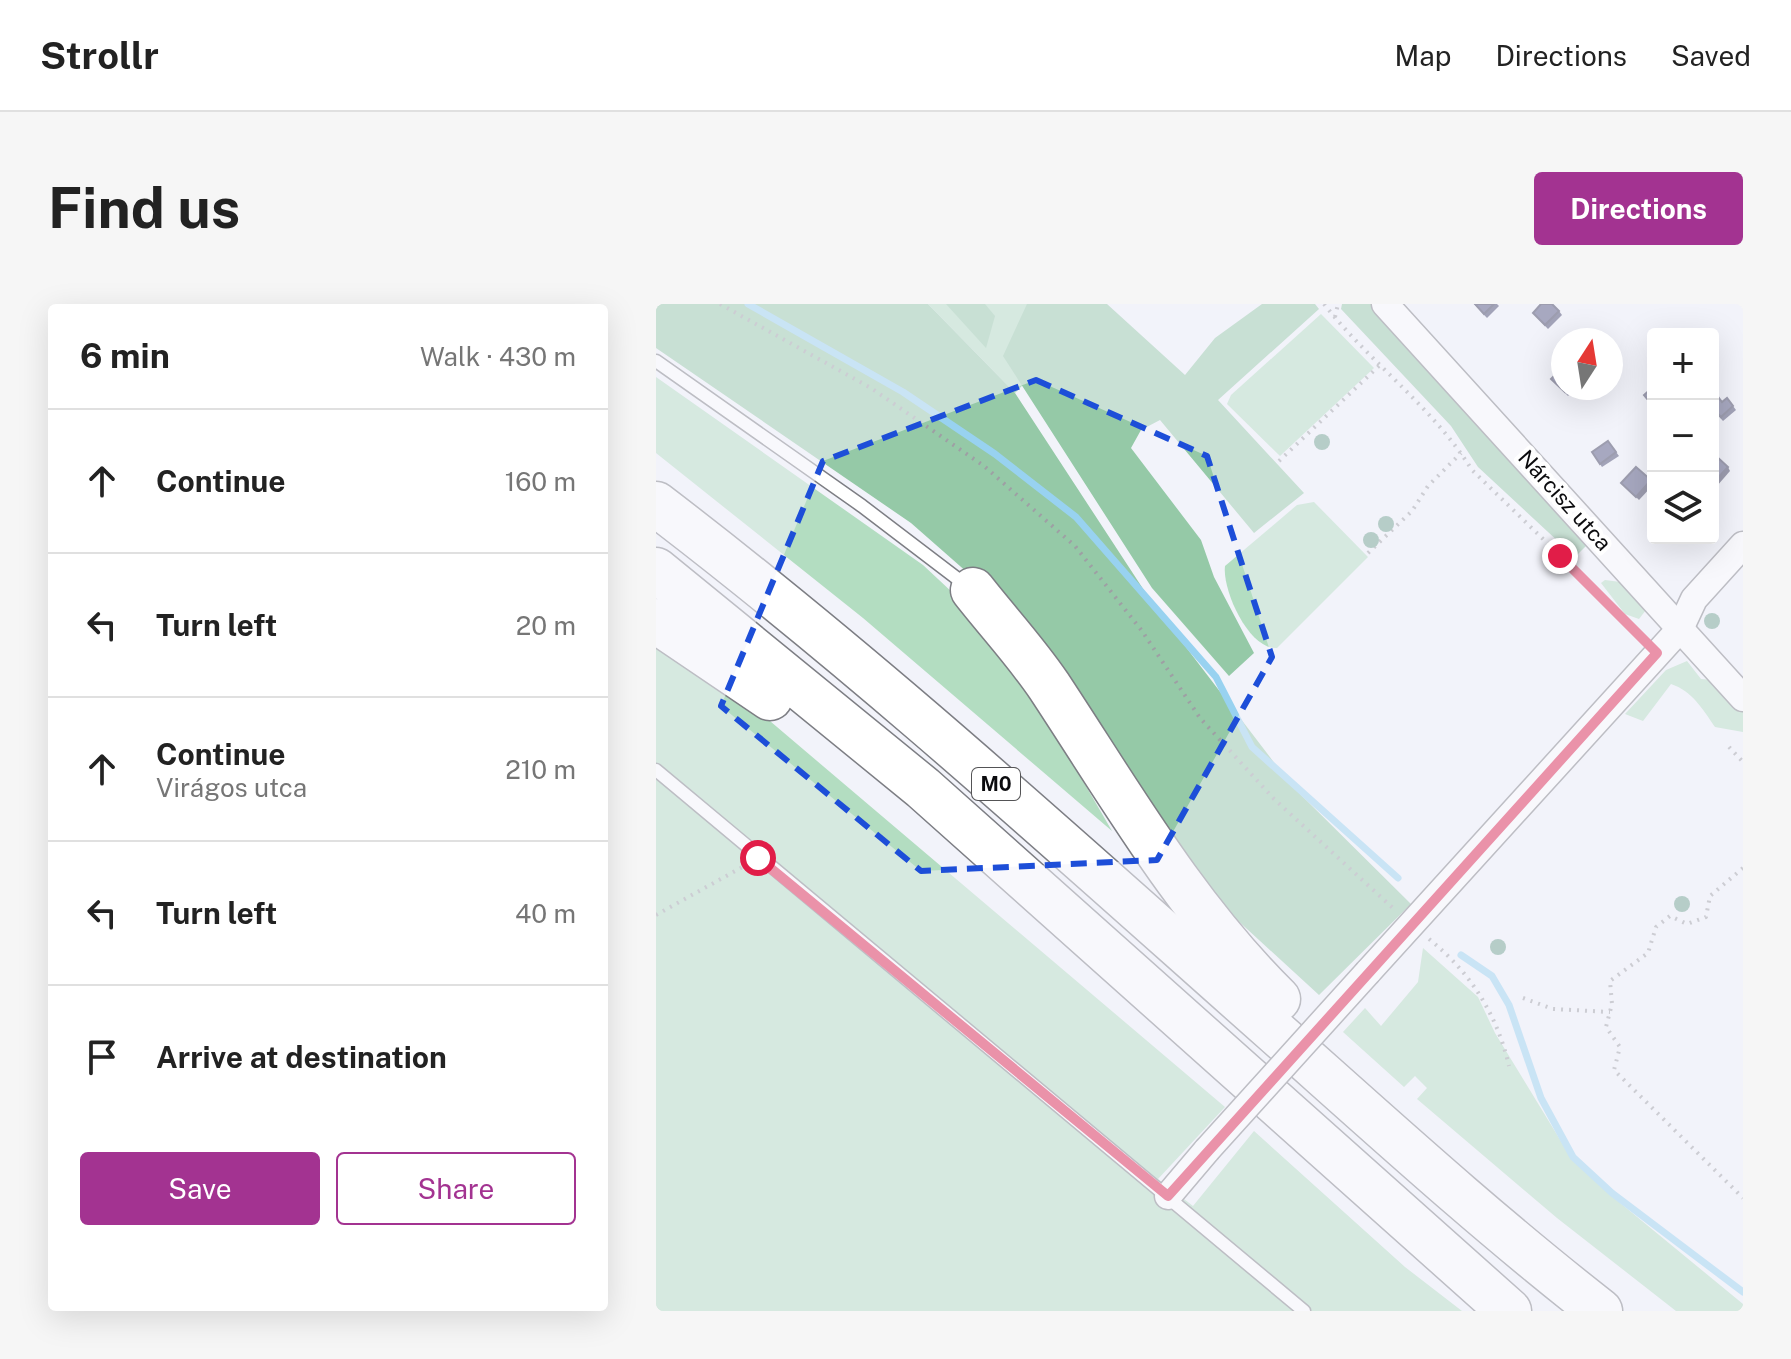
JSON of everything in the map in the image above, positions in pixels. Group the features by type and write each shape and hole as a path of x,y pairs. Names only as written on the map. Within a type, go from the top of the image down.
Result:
{"highway":[{"name":"M0","path":"656,504 783,601 950,743 1537,1262 1600,1311"},
{"name":"M0","path":"656,570 923,788 1509,1311"},
{"path":"973,590 1047,683 1184,894 1247,969 1280,1002 1325,1076"},
{"path":"656,621 735,673 845,754 923,788"}],"street":[{"name":"Nárcisz utca","path":"1385,304 1743,698"},
{"path":"1168,1196 1680,629 1694,599 1743,545"}],"lane":[{"path":"656,361 862,506 973,590"},
{"path":"656,770 1304,1311"}],"path":[{"path":"720,304 871,388 984,466 1075,546 1142,631 1200,718 1274,799 1451,957 1483,997 1509,1066"},
{"path":"1324,304 1424,408 1472,470 1657,653"},
{"path":"1335,318 1338,304"},
{"path":"1279,461 1381,364"},
{"path":"1368,553 1412,511 1428,486 1461,453"},
{"path":"1729,747 1743,762"},
{"path":"656,915 758,858"},
{"path":"1743,868 1710,896 1706,917 1687,924 1670,916 1656,927 1648,953 1610,981 1610,1012 1606,1027 1620,1047 1614,1070 1743,1198"},
{"path":"1523,998 1553,1009 1610,1012"}],"highlighted area":[{"path":"1036,380 1207,456 1272,657 1157,860 921,871 721,706 823,461"}],"green space":[{"path":"656,304 928,304 1015,393 1153,604 1292,786 1411,904 1319,995 1222,906 1035,632 911,523 656,348"},
{"path":"928,304 1101,304 1015,393"},
{"path":"946,304 985,304 995,316 986,348"},
{"path":"1027,304 1107,304 1185,375 1215,338 1262,304 1315,304 1319,309 1218,400 1304,493 1254,533 1160,420 1141,430 1131,448 1201,540 1214,577 1254,653 1229,676 1152,588 1003,356"},
{"path":"1342,304 1374,304 1591,541 1575,557 1478,467 1451,426 1341,309"},
{"path":"1321,314 1374,368 1280,456 1227,404 1231,395"},
{"path":"656,377 923,565 999,636 1112,831 863,618 656,453"},
{"path":"1314,502 1368,557 1277,648 1267,646 1247,629 1239,617 1228,589 1225,566 1297,505"},
{"path":"1605,580 1628,583 1649,606 1639,619 1625,614 1601,583"},
{"path":"656,640 718,677 1225,1107 1158,1179 1193,1206 1254,1131 1405,1267 1462,1311 656,1311"},
{"path":"1687,661 1701,679 1714,680 1743,711 1743,732 1715,727 1691,696 1671,684 1643,721 1625,714 1666,670"},
{"path":"1423,948 1478,997 1495,1033 1570,1156 1608,1193 1743,1304 1743,1311 1676,1311 1557,1218 1417,1099 1427,1088 1415,1076 1404,1087 1343,1032 1365,1008 1381,1026 1418,982"}],"building":[{"path":"1475,304 1494,304 1484,314"},
{"path":"1541,304 1552,304 1559,311 1545,325 1533,313"},
{"path":"1719,398 1722,402 1727,398 1733,406 1721,417"},
{"path":"1608,441 1616,452 1600,464 1592,452"},
{"path":"1719,459 1728,467 1719,477"},
{"path":"1636,467 1647,477 1647,485 1636,497 1621,483"}],"waterway":[{"path":"748,304 903,392 995,454 1076,517 1216,677 1252,747 1398,878"},
{"path":"1461,955 1492,976 1509,1005 1541,1098 1573,1157 1612,1193 1743,1292"}],"route":[{"path":"758,858 1168,1196 1657,653 1650,642 1560,556"}]}
